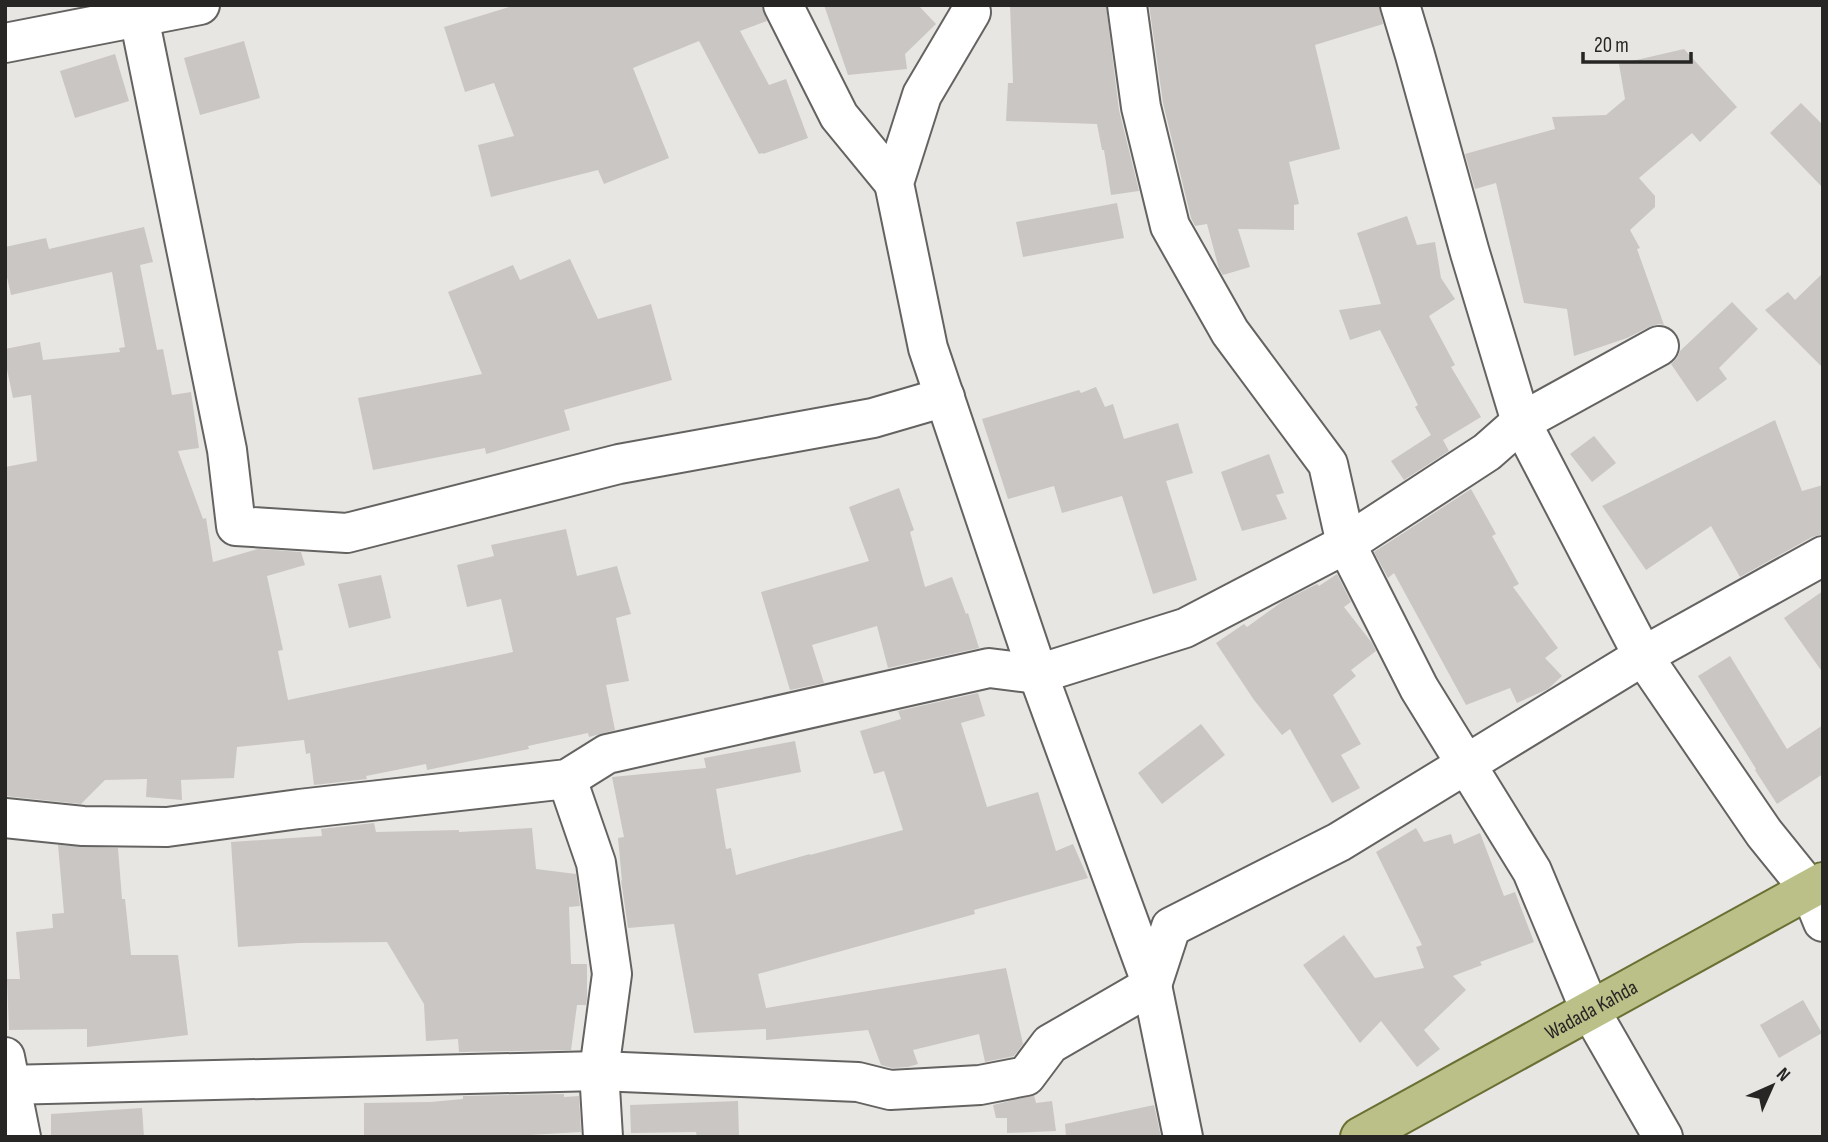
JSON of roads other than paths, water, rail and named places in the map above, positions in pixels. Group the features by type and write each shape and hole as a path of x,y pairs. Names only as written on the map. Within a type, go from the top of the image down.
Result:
{"main road":[{"name":"Wadada Kahda","path":"1360,1137 1590,1010 1818,898"}],"street":[{"path":"5,43 200,5"},
{"path":"783,5 839,116 894,183 928,348 1038,674 1152,985 1183,1137"},
{"path":"1127,5 1141,107 1170,226 1230,332 1328,464 1346,544 1419,688 1532,872 1590,1010 1663,1137"},
{"path":"1400,5 1521,422 1643,656 1764,833 1818,898"},
{"path":"894,183 922,95 971,12"},
{"path":"139,17 227,450 236,526 347,533 619,464 873,418 944,397"},
{"path":"5,818 83,826 167,827 299,809 567,779 607,754 975,671 989,668 1038,674 1185,628 1346,544 1488,452 1521,422 1660,346"},
{"path":"21,1137 8,1076 598,1072 858,1082 890,1090 980,1085 1026,1076 1051,1044 1152,985 1171,927 1339,842 1643,656 1823,556"},
{"path":"567,779 596,863 612,974 598,1072 603,1137"}]}
